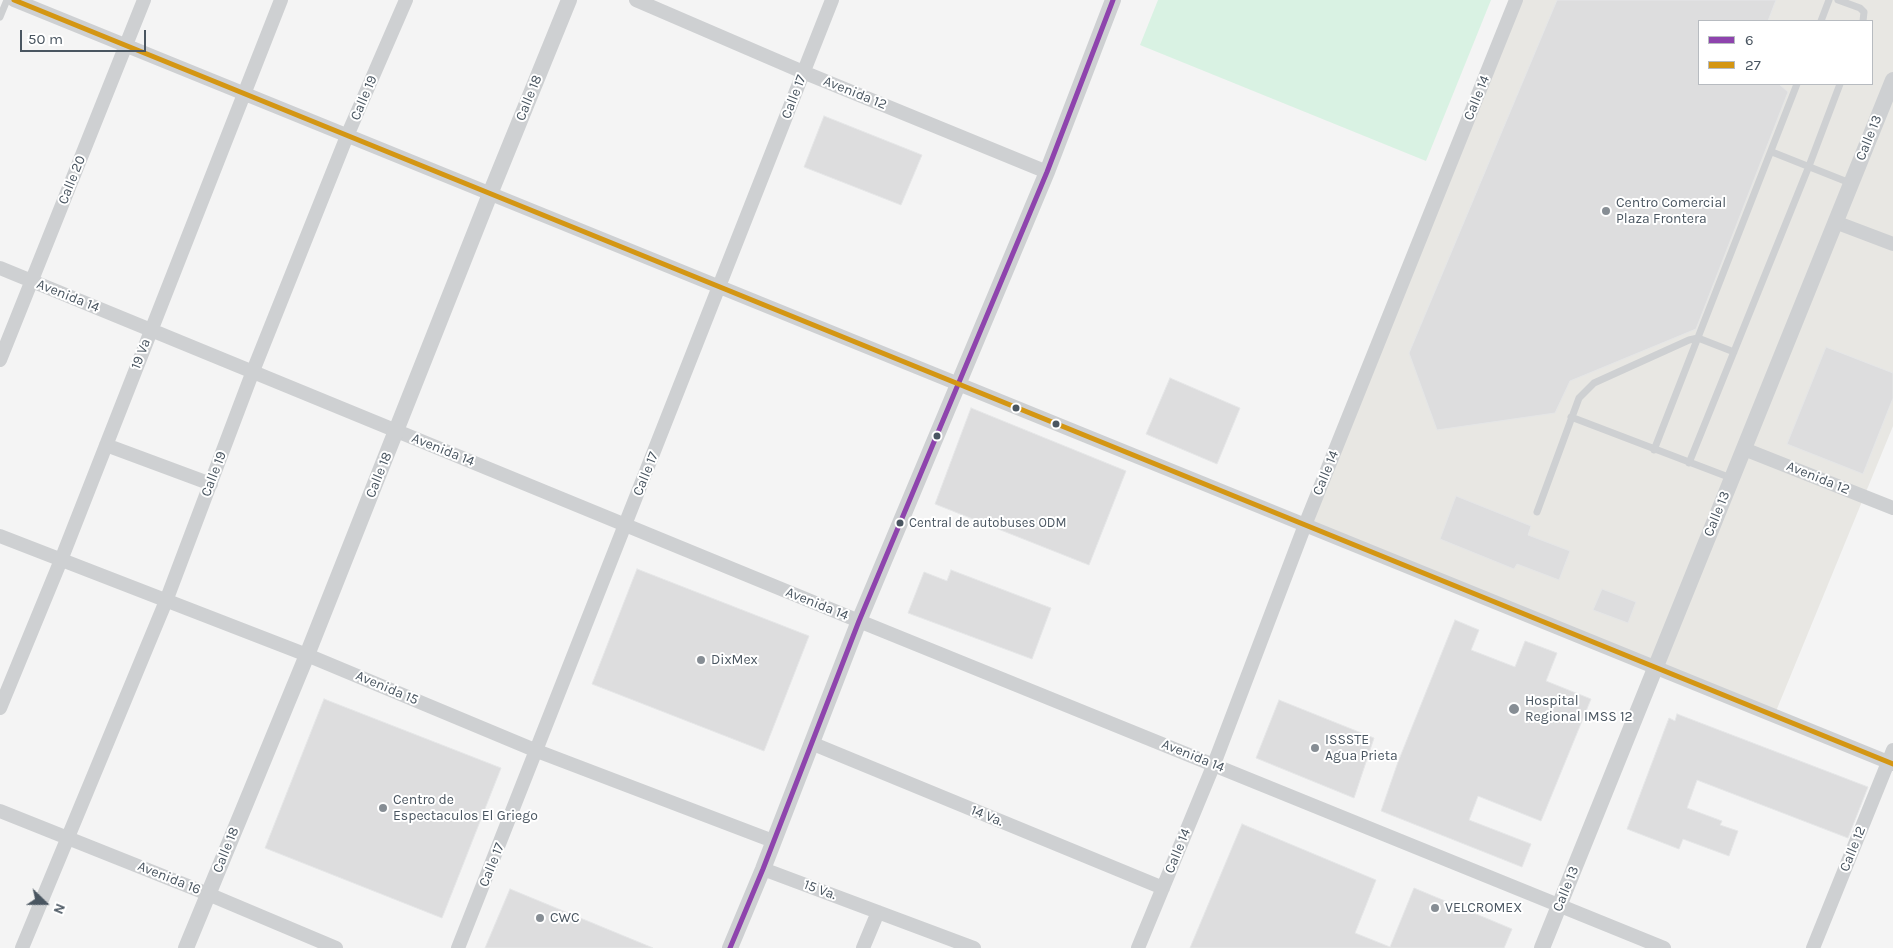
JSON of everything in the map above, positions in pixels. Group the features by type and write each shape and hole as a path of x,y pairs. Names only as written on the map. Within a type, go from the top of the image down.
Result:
{"street":[{"path":"14,0 720,288 959,383 1655,668 1891,759"},
{"name":"Calle 20","path":"0,360 144,0"},
{"name":"19 Va","path":"0,708 106,445 281,0"},
{"name":"Calle 19","path":"22,948 166,601 253,371 347,136 406,0"},
{"name":"Calle 18","path":"186,948 307,655 569,0"},
{"name":"Avenida 12","path":"636,0 803,72 1047,172"},
{"name":"Calle 17","path":"458,948 720,288 832,0"},
{"path":"730,948 763,869 810,743 859,621 1047,172 1113,0"},
{"name":"Calle 14","path":"1138,948 1214,764 1305,525 1516,0"},
{"name":"Calle 13","path":"1542,948 1893,80"},
{"path":"1835,222 1893,244"},
{"name":"Avenida 14","path":"0,268 859,621 1664,948"},
{"path":"106,445 210,484"},
{"name":"Avenida 12","path":"1744,449 1893,508"},
{"name":"Avenida 15","path":"0,536 307,655 537,751 773,841"},
{"name":"14 Va.","path":"810,743 1163,888"},
{"name":"Calle 12","path":"1813,948 1891,759"},
{"name":"Avenida 16","path":"0,811 208,894 336,948"},
{"name":"15 Va.","path":"763,869 974,948"},
{"path":"863,948 878,912"}],"lane":[{"path":"0,17 7,0"},
{"path":"1820,20 1829,0"},
{"path":"1838,0 1860,8 1864,12 1863,20"},
{"path":"1654,450 1797,85"},
{"path":"1689,463 1810,166 1840,85"},
{"path":"1772,152 1851,183"},
{"path":"1537,512 1579,398 1594,383 1689,340 1698,338 1734,352"},
{"path":"1571,417 1732,478"}],"shaded area":[{"path":"1516,0 1893,0 1893,426 1774,716 1305,525"}],"green space":[{"path":"1158,0 1491,0 1426,161 1140,45"}],"building":[{"name":"Centro Comercial Plaza Frontera","path":"1557,0 1776,0 1768,20 1698,20 1698,85 1780,85 1788,92 1696,329 1570,381 1555,413 1437,430 1409,353"},
{"path":"824,116 922,155 901,205 804,167"},
{"path":"1826,347 1893,373 1893,398 1863,474 1787,444"},
{"path":"1170,378 1240,408 1217,464 1146,434"},
{"path":"971,408 1126,471 1089,565 935,504"},
{"path":"1456,496 1531,526 1528,535 1570,551 1559,580 1517,564 1514,569 1440,539"},
{"name":"DixMex","path":"637,569 809,636 764,751 592,684"},
{"path":"951,570 1051,608 1032,659 908,613 924,572 947,581"},
{"path":"1602,589 1636,602 1628,623 1593,610"},
{"path":"1455,620 1479,630 1471,650 1515,667 1525,641 1557,653 1546,681 1591,699 1541,821 1478,796 1469,820 1531,844 1522,867 1381,811 1398,762"},
{"name":"Centro de Espectaculos El Griego","path":"324,699 501,768 442,918 265,848"},
{"name":"ISSSTE Agua Prieta","path":"1279,700 1374,738 1354,798 1256,758"},
{"path":"1677,714 1868,787 1848,838 1697,780 1687,808 1722,821 1720,825 1738,831 1729,856 1683,839 1679,849 1627,829 1669,718 1675,721"},
{"path":"1242,824 1376,880 1355,933 1390,947 1414,888 1512,929 1504,948 1190,948"},
{"name":"CWC","path":"510,889 653,948 485,948"}],"transit line":[{"name":"27","path":"14,0 1893,764"},
{"name":"6","path":"730,948 763,869 859,621 1047,172 1113,0"}],"place":[{"name":"Centro Comercial Plaza Frontera","path":"1606,211"},
{"name":"Central de autobuses ODM","path":"900,523"},
{"name":"DixMex","path":"701,660"},
{"name":"Hospital Regional IMSS 12","path":"1514,709"},
{"name":"ISSSTE Agua Prieta","path":"1315,748"},
{"name":"Centro de Espectaculos El Griego","path":"383,808"},
{"name":"VELCROMEX","path":"1435,908"},
{"name":"CWC","path":"540,918"}]}
